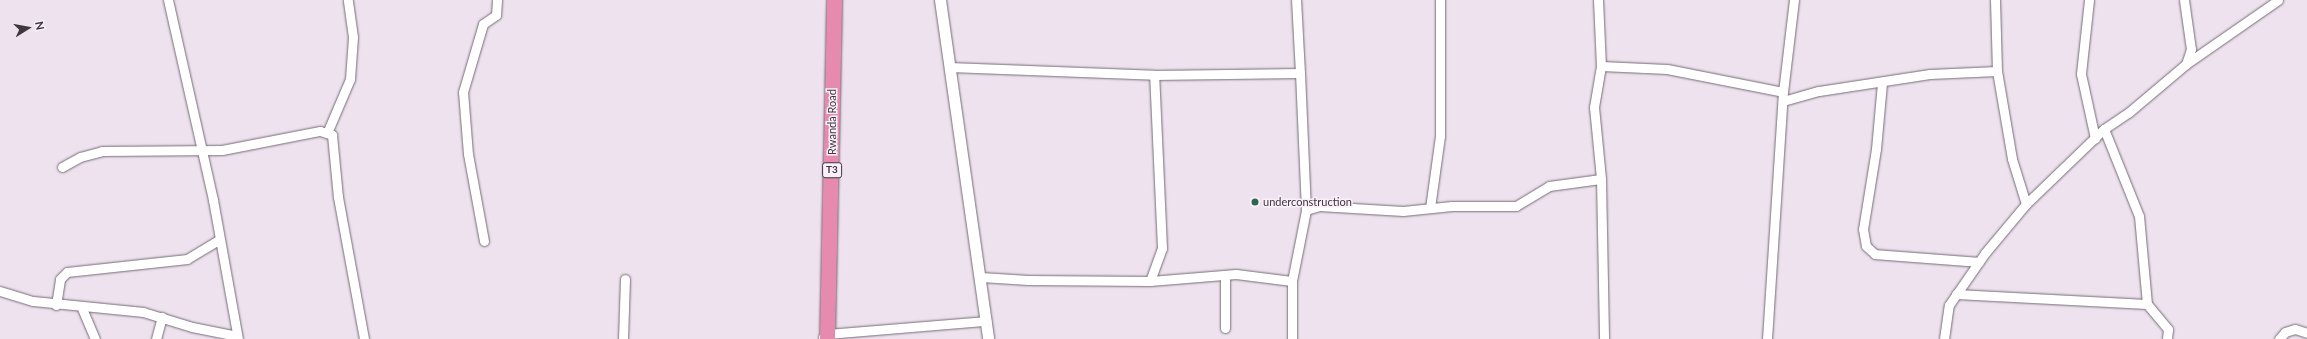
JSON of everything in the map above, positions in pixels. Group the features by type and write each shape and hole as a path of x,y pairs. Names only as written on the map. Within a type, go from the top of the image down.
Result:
{"highway":[{"name":"Rwanda Road","path":"825,337 834,0"}],"street":[{"path":"0,291 33,301 56,305 136,311 162,317 192,327 237,337 202,150 183,74 168,0"},
{"path":"327,133 350,79 353,37 348,0"},
{"path":"484,241 468,154 463,92 482,24 496,15 497,0"},
{"path":"940,0 981,276 988,339"},
{"path":"1292,339 1292,281 1306,210 1296,0"},
{"path":"1430,208 1440,136 1440,0"},
{"path":"1598,0 1601,66 1594,108 1601,179 1604,339"},
{"path":"1767,339 1783,96 1794,0"},
{"path":"1995,0 1997,71 2012,159 2026,204"},
{"path":"2089,0 2081,74 2095,138"},
{"path":"2184,0 2190,49 2186,64"},
{"path":"1944,339 1949,305 1974,272 1979,262 2026,204 2104,130 2128,113 2186,64 2278,0"},
{"path":"1601,66 1667,70 1783,96 1882,83 1930,74 1997,71"},
{"path":"949,67 1154,75 1300,73"},
{"path":"1150,281 1162,248 1154,75"},
{"path":"1882,83 1876,149 1863,229 1866,246 1874,254 1979,262"},
{"path":"2104,130 2139,216 2147,304 2168,329 2168,339"},
{"path":"62,167 80,157 102,151 238,149 314,132 332,135 338,197 364,339"},
{"path":"1306,210 1319,206 1403,211 1430,208 1516,206 1549,186 1601,179"},
{"path":"56,305 60,279 67,272 187,259 219,240"},
{"path":"981,276 1028,280 1150,281 1225,275 1256,275 1292,281"},
{"path":"1225,275 1225,328"},
{"path":"623,339 625,279"},
{"path":"1956,294 2147,304"},
{"path":"81,306 95,339"},
{"path":"156,339 162,317"},
{"path":"825,337 986,321"},
{"path":"2279,339 2286,332 2295,329 2307,333"}],"place":[{"name":"underconstruction","path":"1255,202"}]}
